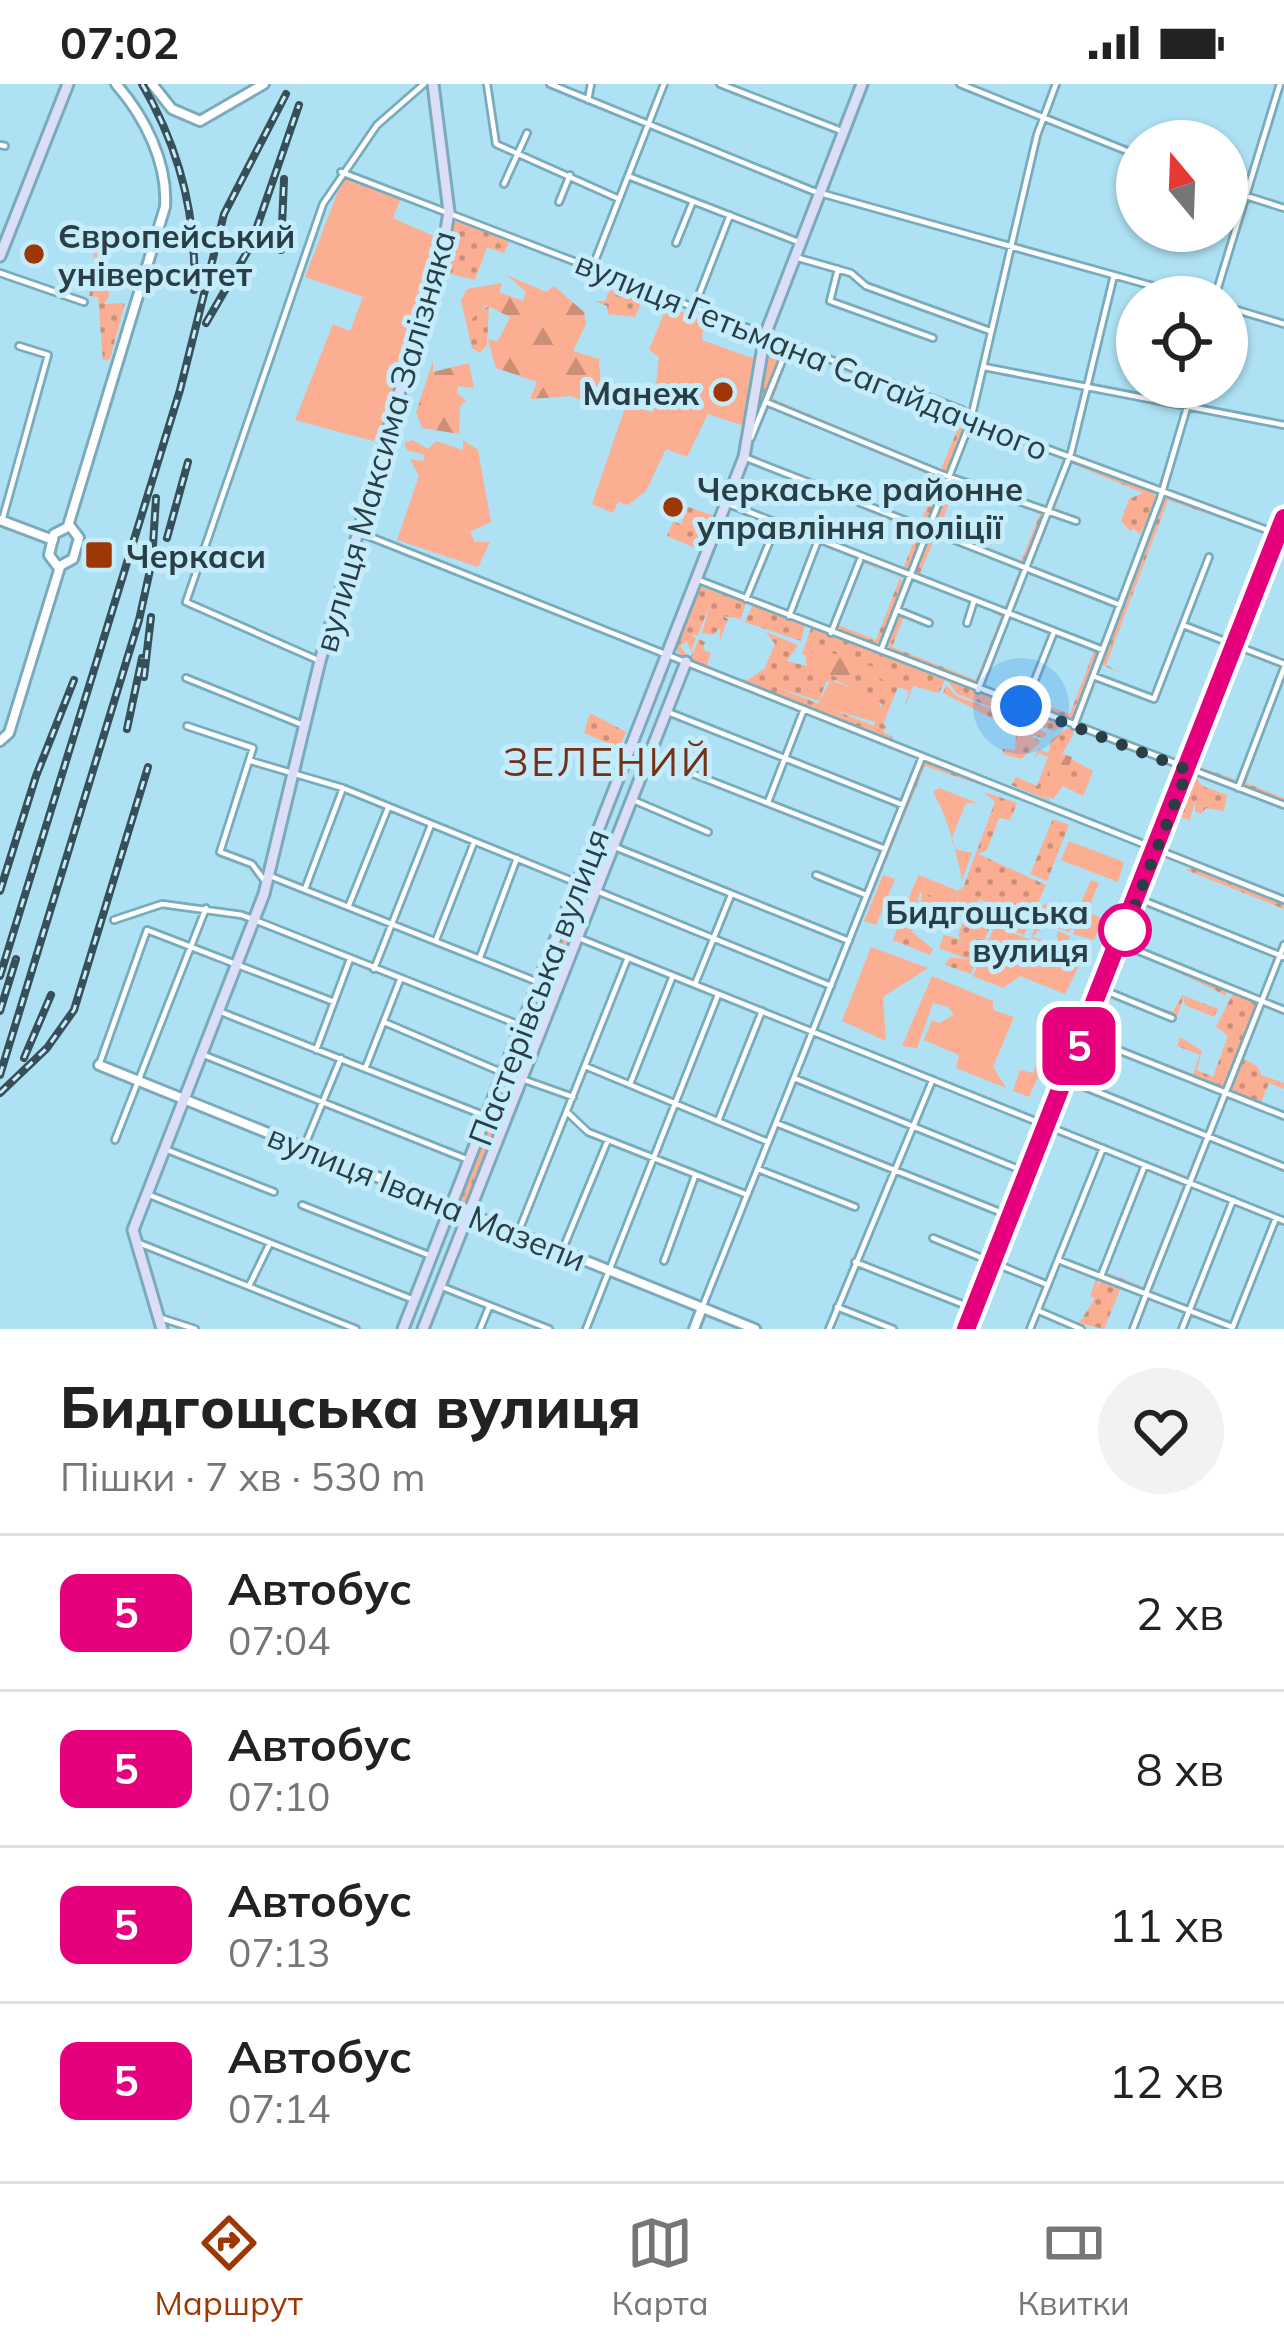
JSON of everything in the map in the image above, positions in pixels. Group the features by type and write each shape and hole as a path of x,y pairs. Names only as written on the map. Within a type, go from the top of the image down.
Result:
{"main road":[{"path":"0,256 68,84"},
{"name":"вулиця Максима Залізняка","path":"134,1241 147,1194 256,920 320,661 449,212 434,84"},
{"name":"Пастерівська вулиця","path":"403,1329 744,457 765,334 862,84"},
{"path":"966,1329 1281,536 1284,518"},
{"name":"Пастерівська вулиця","path":"424,1329 686,662"},
{"path":"561,930 579,938"},
{"path":"504,1074 521,1080"},
{"path":"134,1241 162,1323"}],"street":[{"path":"68,526 165,207 166,183 155,151 133,103 116,84"},
{"path":"155,85 172,109 200,121 249,98 264,84"},
{"path":"320,661 186,602 268,354 289,314 320,212 341,172 386,115 424,84"},
{"path":"487,84 494,141 619,199"},
{"path":"550,84 820,193 1118,276"},
{"path":"588,100 591,84"},
{"path":"593,266 664,84"},
{"path":"720,84 844,132"},
{"path":"960,84 1116,147"},
{"path":"880,652 971,417 1043,117 1056,84"},
{"path":"1248,186 1280,84"},
{"path":"504,184 527,133"},
{"name":"вулиця Гетьмана Сагайдачного","path":"341,172 593,266 1068,458 1281,536"},
{"path":"559,202 570,175"},
{"path":"628,176 801,243"},
{"path":"1248,197 1284,208"},
{"path":"676,243 693,201"},
{"path":"694,306 730,215"},
{"path":"795,257 838,269 870,288 992,332"},
{"path":"838,269 830,301 933,338"},
{"path":"0,274 85,302"},
{"path":"978,690 1068,458 1114,275"},
{"path":"1248,313 1284,324"},
{"name":"Пастерівська вулиця","path":"748,443 789,344"},
{"path":"19,346 48,356 1,521 52,540"},
{"path":"984,367 1116,391"},
{"path":"766,402 948,477 1076,521"},
{"path":"1074,726 1162,493 1188,408"},
{"path":"1208,408 1284,424"},
{"path":"744,457 1120,605"},
{"path":"726,503 1103,650"},
{"path":"746,599 776,524"},
{"path":"60,567 50,560 52,540 58,529 68,526"},
{"path":"60,567 72,562 79,538 68,526"},
{"path":"358,532 1284,900"},
{"path":"789,616 818,541"},
{"path":"1093,676 1154,699 1209,557"},
{"path":"831,633 861,558"},
{"path":"0,741 9,733 60,567"},
{"path":"696,579 1284,805"},
{"path":"967,623 974,601"},
{"path":"898,610 929,623"},
{"path":"1183,625 1284,666 1238,788"},
{"path":"1024,707 1054,632"},
{"path":"186,678 305,725"},
{"path":"768,802 804,709"},
{"path":"668,712 903,806"},
{"path":"187,726 253,748 220,852 252,864 268,880 349,905 540,983"},
{"path":"694,1329 922,757"},
{"path":"650,758 885,849"},
{"path":"251,761 343,788 830,986"},
{"path":"305,889 343,788"},
{"path":"633,800 708,832"},
{"path":"349,905 388,808"},
{"path":"374,969 430,825"},
{"path":"436,940 474,842"},
{"path":"615,848 849,941"},
{"path":"480,957 517,858"},
{"path":"815,875 867,895"},
{"path":"694,984 732,893"},
{"path":"1137,898 1282,956"},
{"path":"114,920 162,904 256,920 523,1027"},
{"path":"115,1139 206,908"},
{"path":"99,1064 146,930 334,1002"},
{"path":"579,938 1280,1219 1232,1328 1058,1260"},
{"path":"1120,943 1284,1010"},
{"path":"1132,1329 1284,944"},
{"path":"518,1233 628,957"},
{"path":"316,1049 350,958"},
{"path":"630,1084 674,975"},
{"path":"365,1069 400,979"},
{"path":"1101,989 1172,1018"},
{"path":"586,1329 718,993"},
{"path":"718,1121 762,1011"},
{"path":"220,1012 487,1117"},
{"path":"384,1022 504,1074"},
{"path":"1083,1036 1284,1116"},
{"path":"204,1055 470,1161"},
{"path":"304,1149 341,1058"},
{"name":"вулиця Івана Мазепи","path":"99,1064 755,1329"},
{"path":"585,1066 769,1142"},
{"path":"794,1078 1028,1173"},
{"path":"1065,1079 1284,1167"},
{"path":"521,1080 573,1097"},
{"path":"829,1329 929,1080"},
{"path":"567,1112 583,1128 608,1140 747,1196"},
{"path":"776,1123 1010,1216"},
{"path":"561,1127 583,1128"},
{"path":"562,1251 608,1140"},
{"path":"1030,1329 1102,1148"},
{"path":"165,1149 274,1192"},
{"path":"1101,1276 1145,1165"},
{"path":"758,1168 855,1207"},
{"path":"664,1261 695,1176"},
{"path":"147,1194 414,1300"},
{"path":"1182,1329 1233,1200"},
{"path":"302,1205 432,1257"},
{"path":"932,1238 1048,1285"},
{"path":"134,1241 356,1329"},
{"path":"249,1286 270,1243"},
{"path":"855,1262 974,1308"},
{"path":"440,1286 549,1329"},
{"path":"480,1329 489,1307"},
{"path":"837,1307 893,1329"},
{"path":"1039,1311 1081,1329"},
{"path":"162,1323 195,1329"}],"green space":[{"path":"344,176 401,198 393,218 438,238 382,435 373,441 295,420 333,324 350,331 363,297 305,277"},
{"path":"460,219 509,242 504,253 487,247 475,280 438,271 452,224"},
{"path":"107,230 109,297 104,304 125,303 110,359 103,361 98,297 89,296 98,258 93,257"},
{"path":"507,275 546,292 554,286 584,312 586,324 573,351 599,359 602,408 571,396 530,399 537,382 496,368 488,340 498,341 510,317 486,305 471,320 465,318 461,300 467,289 502,283 499,292 523,301 526,292"},
{"path":"612,285 642,301 635,317 608,314 607,306 594,301 605,301"},
{"path":"489,306 487,345 480,353 472,348 465,318"},
{"path":"667,306 704,321 702,340 755,359 744,426 708,414 687,457 666,449 646,491 628,505 618,502 613,513 592,504 626,405 653,412 659,357 649,350"},
{"path":"774,341 785,348 755,421 767,345"},
{"path":"789,350 811,357 790,352 773,399 941,469 962,419 821,361 965,415 968,423 948,472 772,403 770,399"},
{"path":"433,361 433,372 469,363 474,388 458,386 457,393 466,401 460,406 459,434 422,428 416,412"},
{"path":"769,405 944,477 927,524 921,526 749,457 920,524 939,479 769,408 755,436"},
{"path":"412,440 428,449 436,441 463,450 463,440 478,450 491,522 470,532 475,542 490,542 478,567 397,540 419,476 410,459 423,461 425,455 407,450 404,443"},
{"path":"748,461 918,529 922,534 907,573 731,504 903,570 917,532"},
{"path":"1068,461 1153,492 1157,500 1140,534 1133,528 1131,532 1121,521 1129,499 1143,493 1068,462 1053,507 1080,518 1078,526 1049,516 1030,564 1037,571 1028,565 1047,514 1077,521 1051,509"},
{"path":"949,480 1043,511 1024,564 930,530","holes":["956,484 1040,514 1021,561 939,530"]},
{"path":"1165,497 1269,535 1168,500 1106,665 1121,673 1100,664"},
{"path":"688,507 712,515 698,549 667,536 673,522 681,524"},
{"path":"929,534 1020,568 1007,610 912,577","holes":["935,537 1019,570 1005,607 919,576"]},
{"path":"862,561 885,572 863,563 838,625 876,640 900,579 904,581 894,616 876,646 834,629"},
{"path":"697,586 746,602 741,619 723,616 728,619 720,640 720,628 713,635 702,633 710,604 698,635 691,635 696,638 691,652 687,641 680,646 690,659 699,639 705,642 703,650 711,653 707,665 732,676 682,657 675,648"},
{"path":"976,603 1004,616 977,685 887,651 898,614 905,614 892,647 976,680 1001,617"},
{"path":"753,604 805,625 801,641 745,622"},
{"path":"811,628 945,680 939,693 913,686 905,706 909,691 898,687 883,724 887,727 883,732 893,737 890,740 734,678 748,680 765,668 775,644 766,632 798,645 787,661 807,666 807,655 802,654","holes":["836,680 882,704 874,726 776,687 819,701 826,682"]},
{"path":"1055,636 1100,653 1076,716 1068,721 1027,706 1030,699 1070,714 1094,651"},
{"path":"805,648 821,658 832,653 897,675 900,682 889,683 860,668 848,683 806,663"},
{"path":"1238,648 1283,667 1235,785 1197,766 1237,780 1279,667 1240,652 1196,764"},
{"path":"1284,674 1246,783 1284,798 1284,803 1241,785"},
{"path":"831,680 878,699 882,712 875,722 817,705"},
{"path":"947,680 1063,726 1053,731 1027,721 1047,734 1045,738 1030,735 1041,742 1021,759 1004,754 1002,749 1015,750 1016,736 1023,734 1024,725 1005,725 943,693 946,685 956,696 1023,720 1017,710 1009,714 957,694"},
{"path":"590,713 626,732 619,748 584,733"},
{"path":"1069,727 1074,733 1062,754 1093,771 1088,784 1052,771 1043,795 1051,801 1011,785 1016,777 1037,786 1048,757 1039,753 1034,759 1038,749 1049,753 1052,739"},
{"path":"1051,739 1061,743 1058,752 1072,757 1064,783 1050,780 1048,757 1037,752 1049,753"},
{"path":"928,761 984,786 925,766 841,971 922,764"},
{"path":"1052,770 1088,784 1083,796 1063,786 1053,799 1042,795"},
{"path":"1195,776 1202,786 1227,795 1224,811 1206,808 1201,814 1195,811 1195,801 1190,820 1174,815 1189,778 1181,807"},
{"path":"939,788 977,803 966,803 952,838 933,792"},
{"path":"984,792 1017,803 1010,820 999,818 987,850 978,854 1046,885 1024,935 996,925 1006,924 1010,913 979,899 974,912 991,922 954,908 990,926 971,974 945,965 950,957 969,960 939,948 944,935 963,940 958,936 964,919 954,915 951,923 944,920 947,912 938,908 934,916 926,913 930,905 921,901 922,889 959,903 956,891 963,888 995,802"},
{"path":"1053,819 1069,825 1047,881 1030,874"},
{"path":"1069,841 1124,862 1118,882 1061,860"},
{"path":"955,849 972,853 962,880 957,857"},
{"path":"1194,867 1284,903 1284,909 1186,870"},
{"path":"883,875 895,879 876,925 864,921"},
{"path":"919,875 956,890 958,904 912,890"},
{"path":"1091,880 1099,883 1088,909 1081,909 1103,919 1094,940 1073,934 1081,911 1069,932 1041,922 1042,906 1051,902 1077,912"},
{"path":"912,890 920,890 912,932 933,949 930,955 893,940"},
{"path":"1036,924 1044,925 1032,937 1058,945 1057,931 1070,936 1065,948 1091,958 1066,954 1080,964 1065,994 1020,976 1003,988 973,976 995,926 1064,953 1031,938"},
{"path":"563,934 575,939 517,1076 508,1070"},
{"path":"871,947 928,968 883,997 886,1041 842,1021"},
{"path":"1127,948 1224,987 1227,992 1214,1017 1185,1005 1184,996 1177,1016 1172,1017 1111,991 1173,1012 1182,995 1218,1009 1225,995"},
{"path":"932,976 993,1001 993,1010 1014,1017 993,1067 1006,1088 956,1068 959,1055 924,1040 932,1020 939,1023 954,1015 948,1007 933,1003 917,1048 902,1046"},
{"path":"1234,991 1259,1002 1222,1088 1089,1035 1089,1029 1092,1035 1193,1074 1200,1055 1177,1046 1180,1037 1202,1051 1197,1070 1213,1077 1228,1036 1216,1027"},
{"path":"1037,1027 1057,1035 1029,1097 1013,1091 1020,1070 1033,1073 1047,1035"},
{"path":"1242,1058 1257,1066 1261,1075 1284,1083 1284,1089 1269,1083 1261,1102 1284,1115 1229,1091"},
{"path":"505,1079 518,1083 464,1210 455,1203"},
{"path":"1073,1084 1202,1135 1205,1139 1189,1179 1056,1127 1187,1176 1201,1142 1202,1138"},
{"path":"1146,1168 1187,1185 1143,1290 1104,1272","holes":["1146,1171 1183,1186 1143,1287 1106,1272"]},
{"path":"1087,1273 1100,1278 1096,1291 1103,1277 1122,1285 1104,1329 1069,1321 1080,1322 1095,1298 1090,1296 1096,1278 1087,1275 1081,1286"}],"railway":[{"path":"142,84 166,132 183,183 194,290"},
{"path":"0,976 180,390 224,214 286,94"},
{"path":"206,323 250,247 299,105"},
{"path":"281,250 284,179"},
{"path":"167,538 188,462"},
{"path":"0,1075 139,620 152,561 156,498"},
{"path":"144,677 151,617"},
{"path":"127,729 142,658"},
{"path":"0,891 36,776 74,680"},
{"path":"0,1093 47,1048 74,1010 148,767"},
{"path":"0,1011 16,959"},
{"path":"24,1058 51,995"}],"bus line":[{"name":"5","path":"966,1329 1284,518"}],"place":[{"name":"Європейський університет","path":"34,254"},
{"name":"Манеж","path":"723,392"},
{"name":"Черкаське районне управління поліції","path":"673,507"},
{"name":"Черкаси","path":"99,555"},
{"name":"Бидгощська вулиця","path":"1125,930"}],"district":[{"name":"ЗЕЛЕНИЙ","path":"608,761"}],"route":[{"path":"1021,706 1188,770 1125,930"}]}
